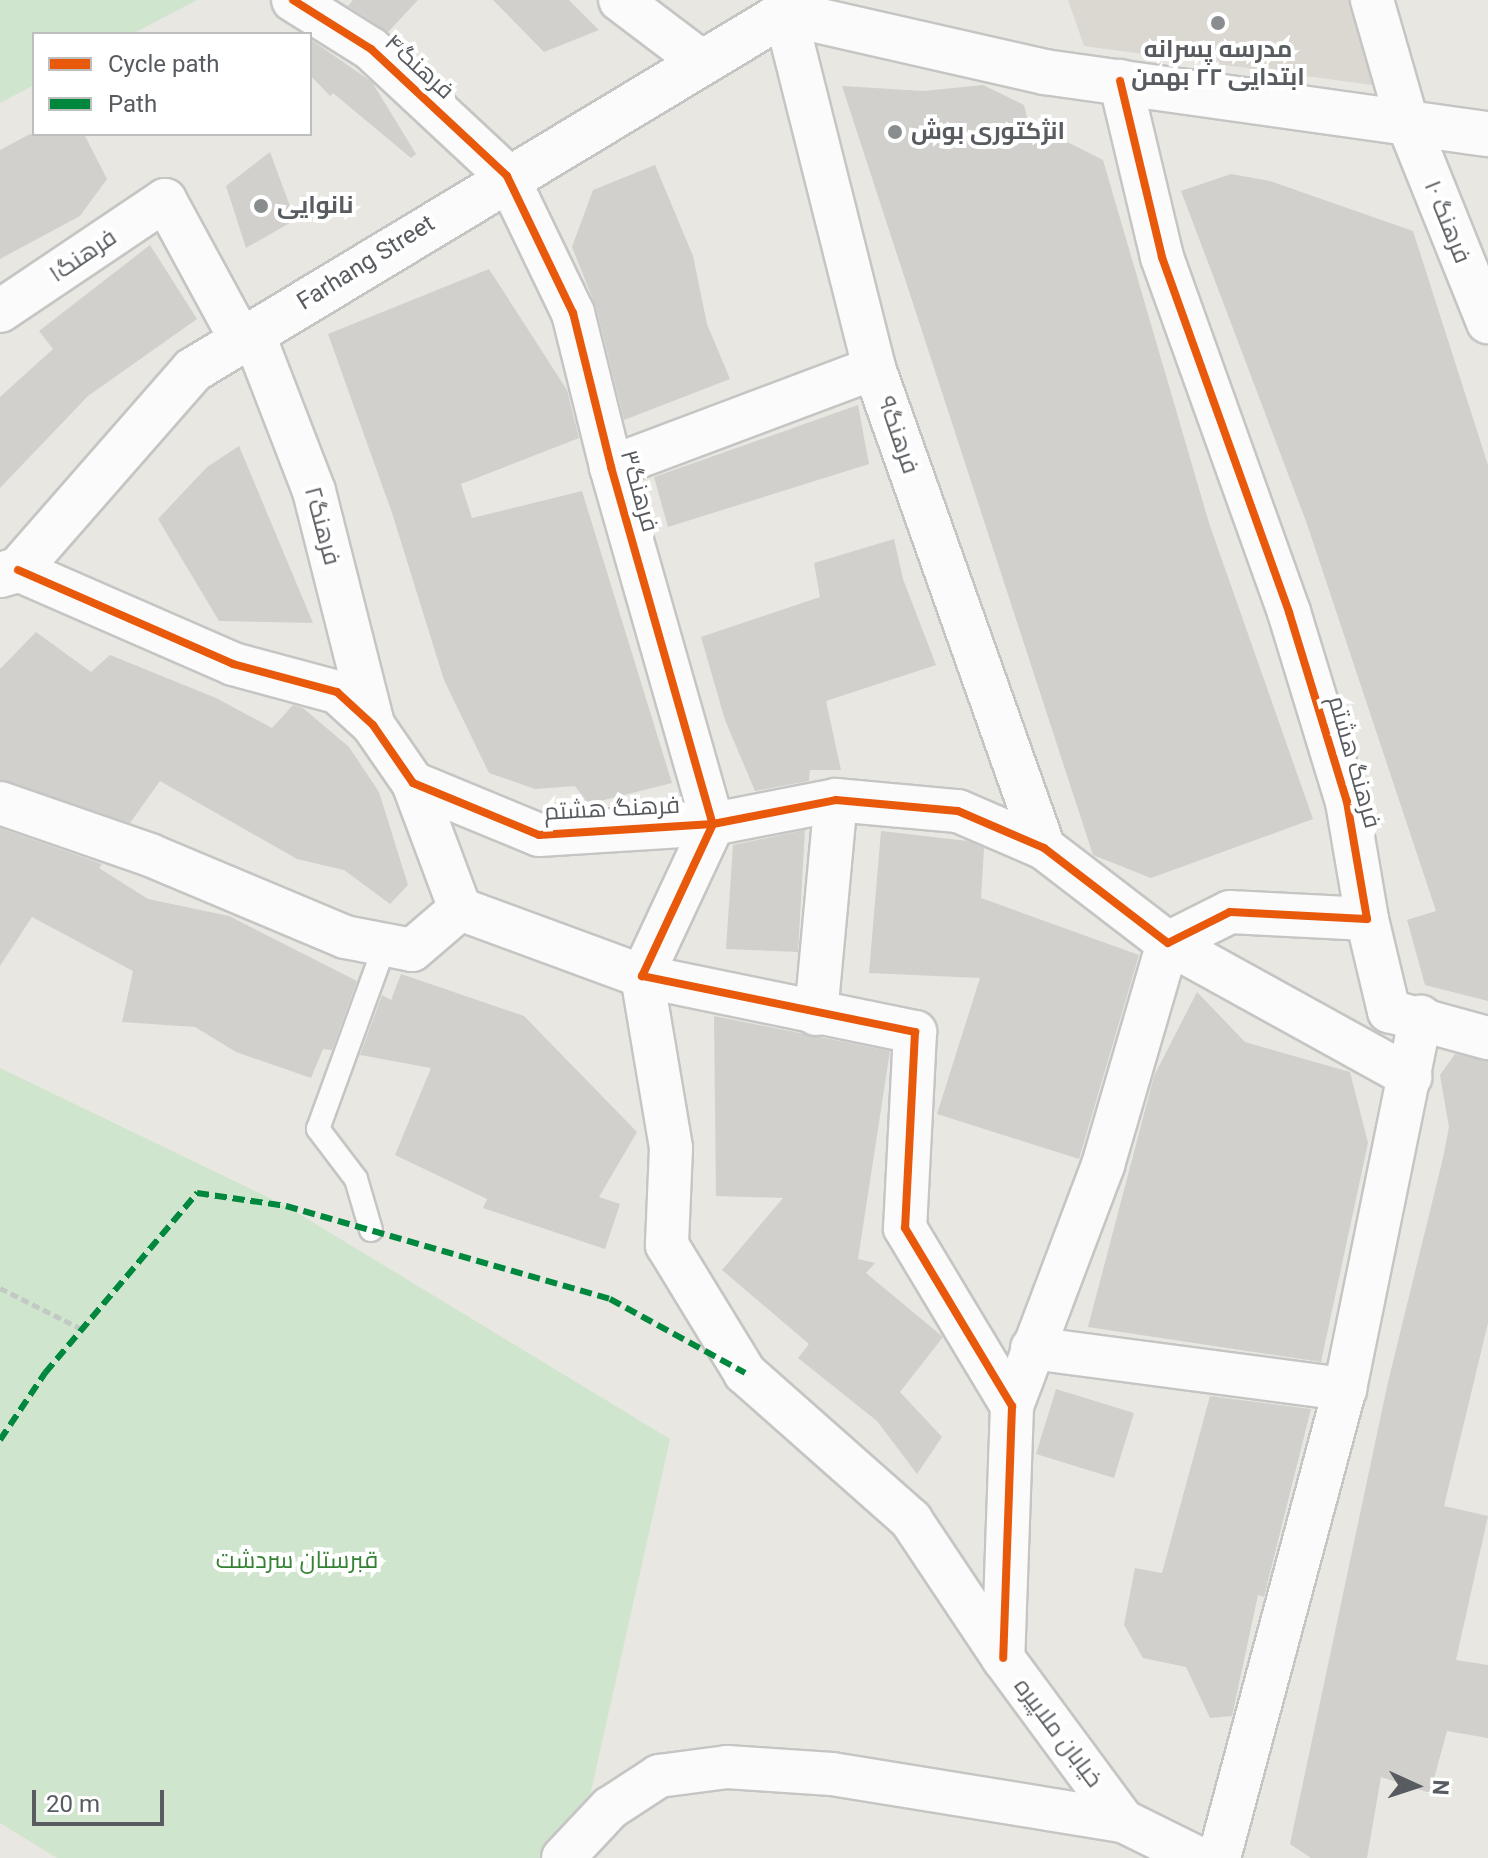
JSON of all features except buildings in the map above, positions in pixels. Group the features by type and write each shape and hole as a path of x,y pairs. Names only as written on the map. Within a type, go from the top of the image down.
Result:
{"street":[{"name":"فرهنگ۴","path":"293,0 371,49 507,176"},
{"path":"620,0 702,62"},
{"name":"فرهنگ ۱۰","path":"1372,0 1407,121 1488,322"},
{"name":"Farhang Street","path":"9,572 193,370 507,176 702,62 786,6"},
{"path":"786,6 1045,72 1488,134"},
{"name":"فرهنگ۹","path":"786,6 874,368 1044,848"},
{"name":"فرهنگ هشتم","path":"1120,81 1162,257 1289,612 1347,802 1367,919"},
{"name":"فرهنگ۳","path":"507,176 573,313 611,467 713,824"},
{"name":"فرهنگ۲","path":"165,200 247,337 314,491 373,725"},
{"name":"فرهنگ۱","path":"0,311 165,200"},
{"path":"611,467 874,368"},
{"path":"9,572 233,664 337,692 373,725 413,783 460,909 642,976 915,1032 905,1228 1012,1406"},
{"name":"فرهنگ هشتم","path":"413,783 539,835 713,824 836,800 958,811 1044,848 1168,943 1411,1077"},
{"path":"816,1014 836,800"},
{"path":"0,803 150,855 345,937 412,950 460,909"},
{"path":"642,976 713,824"},
{"path":"1003,1658 1012,1406 1103,1165 1168,943 1230,912 1367,919 1389,1011 1421,1017 1488,1038"},
{"name":"خیابان ملاپیره","path":"642,976 671,1148 667,1245 745,1373 911,1520 1003,1658 1123,1821 1198,1858"},
{"path":"1219,1858 1345,1389 1421,1017"},
{"path":"1032,1348 1345,1389"},
{"path":"563,1858 610,1808 659,1776 727,1767 832,1774 1123,1821"}],"lane":[{"path":"371,1230 356,1179 318,1129 385,945"}],"path":[{"path":"0,1288 82,1329"}],"shaded area":[{"name":"مدرسه پسرانه ابتدایی ۲۲ بهمن","path":"1068,0 1352,0 1380,86 1084,46"}],"green space":[{"path":"0,0 197,0 136,32 32,32 32,86 0,103"},
{"name":"قبرستان سردشت","path":"0,1068 286,1206 670,1439 576,1858 57,1858 0,1823"}],"marked path":[{"path":"0,1440 45,1373 197,1193 286,1206 610,1299 745,1373"}],"cycle path":[{"path":"293,0 371,49 507,176 573,313 611,467 713,824 642,976 915,1032 905,1228 1012,1406 1003,1658"},
{"path":"18,570 233,664 337,692 373,725 413,783 539,835 713,824 836,800 958,811 1044,848 1168,943 1230,912 1367,919 1347,802 1289,612 1162,257 1120,81"}],"place":[{"name":"مدرسه پسرانه ابتدایی ۲۲ بهمن","path":"1218,23"},
{"name":"انژکتوری بوش","path":"895,132"},
{"name":"نانوایی","path":"261,206"}]}
